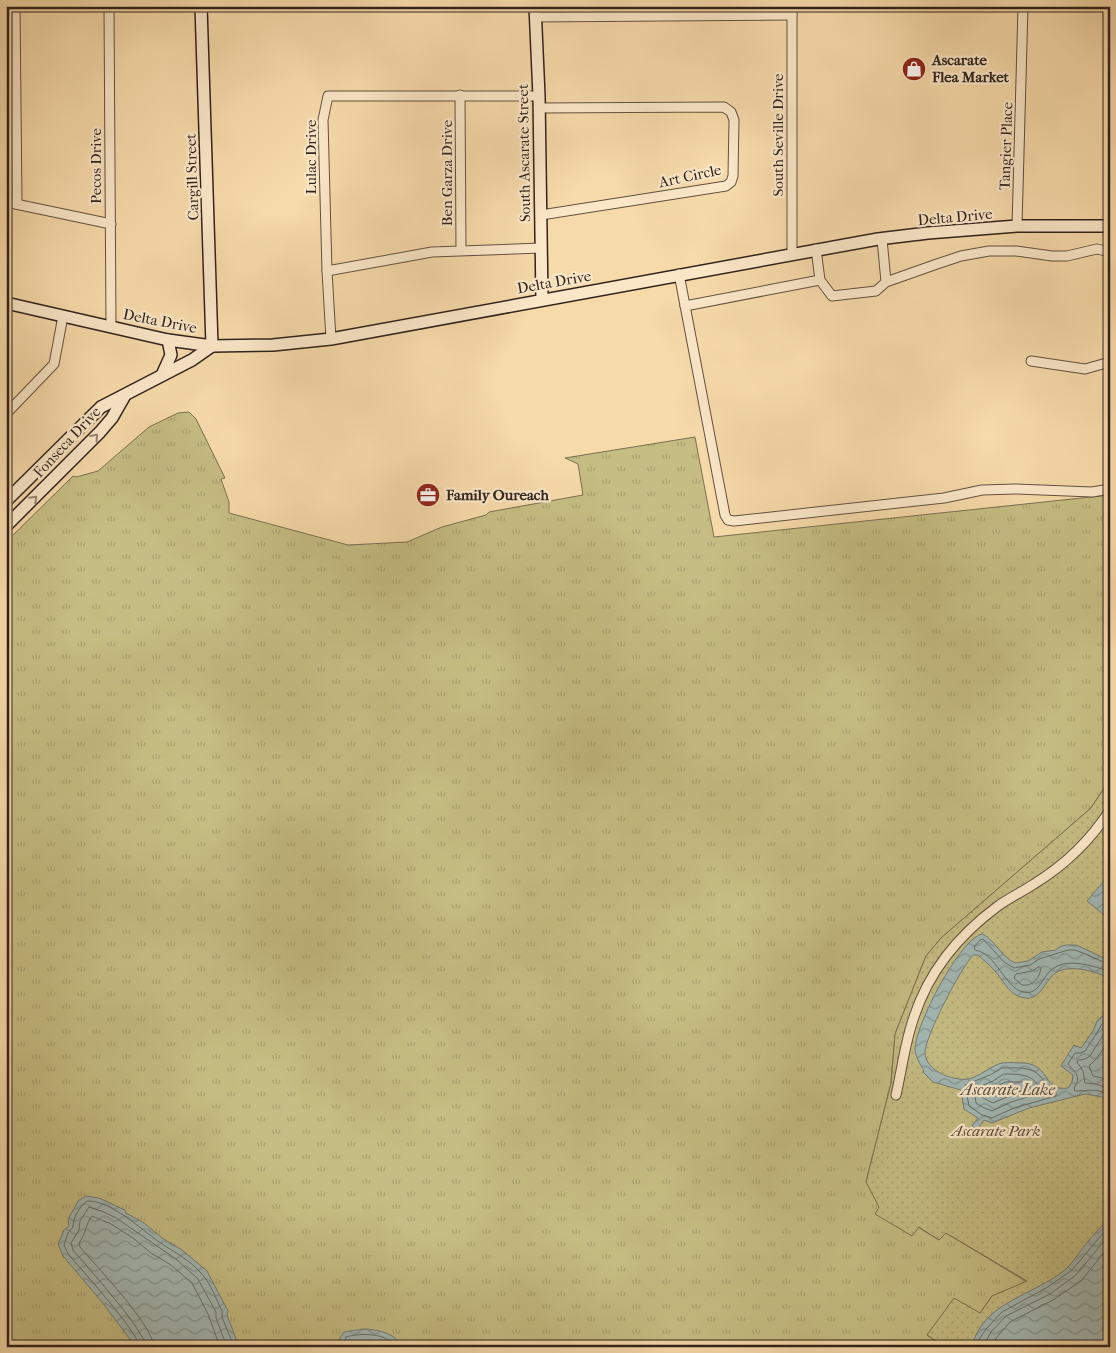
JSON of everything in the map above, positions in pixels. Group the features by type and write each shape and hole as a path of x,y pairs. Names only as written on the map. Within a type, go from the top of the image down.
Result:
{"main road":[{"name":"Cargill Street","path":"201,6 212,346"},
{"name":"South Ascarate Street","path":"535,12 539,96 542,300"},
{"name":"Delta Drive","path":"6,303 168,340 212,346 273,345 331,339 816,249 882,239 928,233 1017,226 1110,226"},
{"path":"162,375 171,355 171,347 168,340"},
{"name":"Fonseca Drive","path":"6,500 101,407 124,397 205,352 212,346"},
{"name":"Fonseca Drive","path":"6,526 100,432 112,418 124,397"}],"street":[{"path":"16,6 17,204"},
{"name":"Pecos Drive","path":"109,6 112,326"},
{"name":"Tangier Place","path":"1017,226 1023,6"},
{"name":"South Seville Drive","path":"535,12 740,16 792,11 792,254"},
{"name":"Ben Garza Drive","path":"460,95 461,250"},
{"name":"Lulac Drive","path":"331,339 323,120 328,96 539,96"},
{"name":"Art Circle","path":"539,108 724,107 731,112 734,120 733,176 731,182 726,186 541,215"},
{"path":"6,202 111,224"},
{"path":"882,239 886,282"},
{"path":"327,270 432,252 541,248"},
{"path":"816,249 820,280 832,296 876,291 886,282 961,256 989,250 1016,250 1060,256 1097,249 1110,252"},
{"path":"679,274 725,515 728,520 734,521 935,499 982,490 1015,488 1092,492 1110,489"},
{"path":"685,306 820,280"},
{"path":"6,414 54,364 63,316"},
{"path":"1031,361 1085,369 1110,362"},
{"path":"896,1095 914,1016 925,990 943,959 966,932 1000,904 1054,871 1070,858 1084,844 1110,810"}],"green space":[{"path":"189,412 196,419 225,478 221,479 229,502 229,513 348,545 407,542 442,527 486,515 489,512 583,495 578,464 565,458 695,437 714,537 1110,495 1110,779 1091,808 941,938 926,956 895,1034 891,1083 866,1182 918,1227 939,1240 946,1233 1027,1282 992,1296 980,1314 927,1335 945,1347 6,1347 6,542 73,476 76,477 98,471 149,427 178,413"},
{"name":"Ascarate Park","path":"1110,779 1110,1347 945,1347 927,1335 954,1298 980,1313 992,1296 1027,1281 946,1233 939,1240 919,1227 912,1236 875,1214 879,1207 866,1182 891,1083 895,1034 926,956 941,938 1091,808"}],"water":[{"path":"1110,874 1110,918 1109,919 1087,901"},
{"name":"Ascarate Lake","path":"983,934 1006,957 1015,963 1028,961 1042,952 1056,950 1061,946 1076,945 1110,961 1110,978 1084,970 1063,970 1053,975 1037,995 1026,998 1011,992 991,967 978,955 973,955 952,987 930,1034 925,1054 930,1065 941,1074 968,1079 1002,1063 1025,1063 1039,1069 1054,1086 1068,1088 1072,1082 1073,1075 1061,1066 1074,1045 1081,1048 1093,1031 1097,1021 1110,1009 1110,1105 1102,1097 1085,1094 1029,1108 992,1123 984,1120 977,1130 972,1126 978,1118 964,1109 961,1090 933,1082 923,1072 915,1050 922,1022 940,984 963,950 974,939"},
{"path":"86,1196 99,1198 125,1210 126,1213 144,1223 162,1238 182,1250 207,1271 228,1311 227,1315 239,1347 136,1347 63,1256 58,1244 64,1230 69,1226 68,1219 79,1200"},
{"path":"1110,1217 1110,1347 972,1347 978,1332 987,1319 1012,1300 1055,1277 1067,1268"},
{"path":"363,1329 389,1334 397,1340 400,1347 339,1347 340,1338 344,1332"}],"place":[{"name":"Ascarate Flea Market","path":"914,69"},
{"name":"Family Oureach","path":"428,495"}]}
